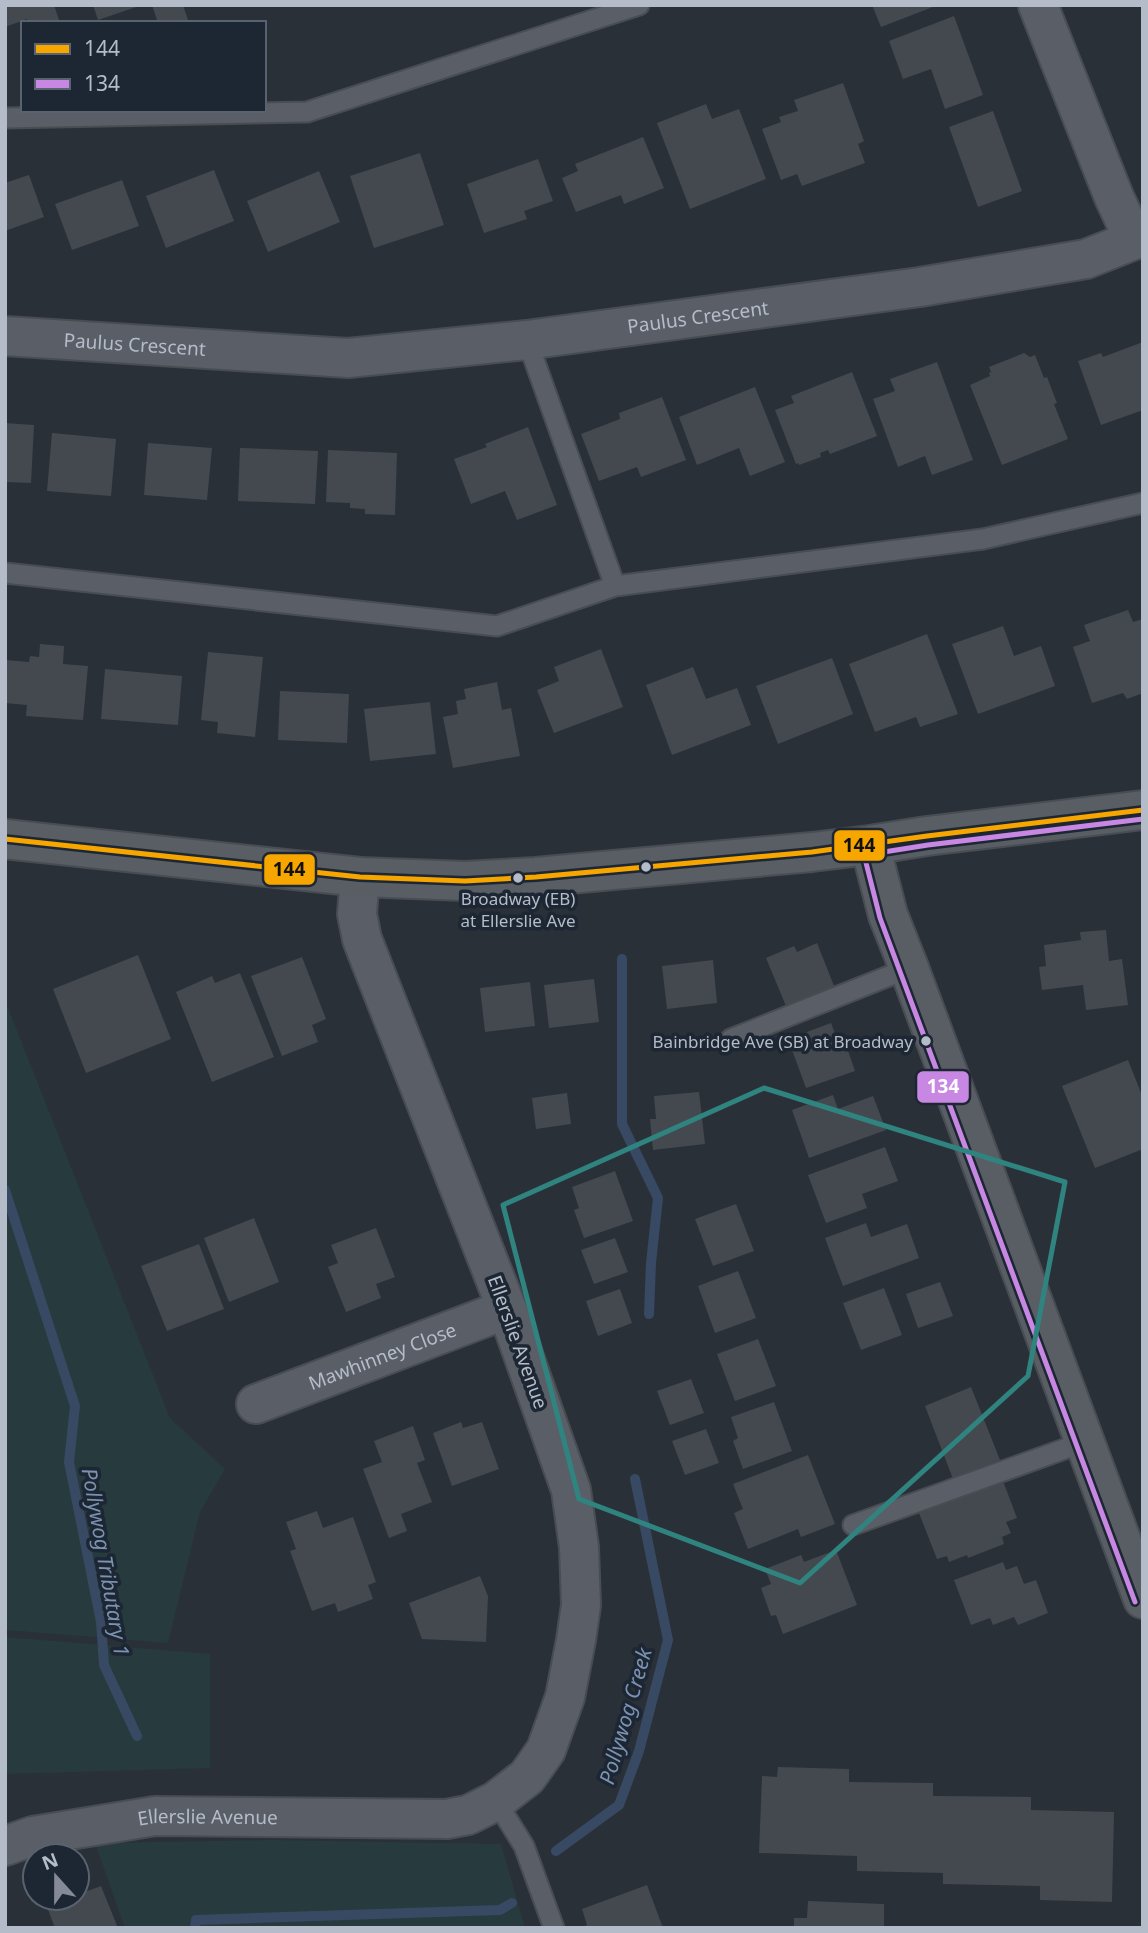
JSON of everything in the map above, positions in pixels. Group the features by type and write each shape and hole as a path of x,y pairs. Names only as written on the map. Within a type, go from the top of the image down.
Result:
{"street":[{"name":"Paulus Crescent","path":"5,336 348,358 527,340 920,287 1086,259 1134,240 1114,197 1038,5"},
{"path":"5,839 360,877 465,881 812,852 1143,810"},
{"path":"870,845 888,915 1143,1599"},
{"name":"Ellerslie Avenue","path":"5,1846 33,1836 155,1816 447,1819 468,1815 496,1801 527,1777 546,1750 565,1697 581,1605 579,1546 570,1490 508,1309 362,939 357,914 360,877"},
{"name":"Mawhinney Close","path":"256,1404 508,1309"}],"lane":[{"path":"5,118 307,112 639,5"},
{"path":"527,340 615,586"},
{"path":"5,573 497,626 615,586 983,539 1143,503"},
{"path":"731,1039 909,968"},
{"path":"853,1525 1084,1442"},
{"path":"496,1801 523,1846 554,1928"}],"highlighted area":[{"path":"764,1088 1065,1182 1028,1376 800,1583 579,1499 503,1205"}],"green space":[{"path":"5,1000 170,1418 225,1469 200,1512 168,1643 5,1630"},
{"path":"5,1637 210,1654 210,1768 5,1774"},
{"path":"273,1840 501,1844 525,1928 125,1928 95,1843"}],"building":[{"path":"5,5 54,5 59,21 27,19 5,27"},
{"path":"93,5 139,5 139,6 98,20"},
{"path":"152,5 183,5 188,21 157,21"},
{"path":"872,5 938,5 881,27"},
{"path":"954,16 983,95 945,109 931,69 903,79 889,41"},
{"path":"843,83 864,141 858,144 865,163 802,186 797,174 781,180 762,129 781,122 779,117 798,111 794,100"},
{"path":"706,104 712,119 739,109 766,179 690,209 657,123"},
{"path":"993,111 1022,191 978,207 949,127"},
{"path":"643,137 664,188 624,204 621,195 576,212 562,178 578,171 575,164"},
{"path":"420,153 444,225 374,248 350,176"},
{"path":"538,159 553,201 524,211 527,219 484,233 467,184"},
{"path":"214,170 234,221 166,248 146,196"},
{"path":"319,171 340,222 268,252 247,201"},
{"path":"29,175 44,217 5,231 5,183"},
{"path":"122,180 139,226 72,250 55,204"},
{"path":"1143,342 1143,410 1101,425 1078,361 1101,353 1103,357"},
{"path":"1024,353 1030,357 1035,355 1044,378 1047,377 1068,439 1002,465 970,385 990,376 989,367"},
{"path":"937,362 973,460 932,475 925,456 898,467 873,399 895,391 890,379"},
{"path":"852,372 877,436 830,454 828,450 820,453 821,457 796,464 775,410 794,403 791,396"},
{"path":"755,387 785,462 750,476 739,448 697,465 679,417"},
{"path":"662,397 686,460 641,477 637,467 599,481 581,434 620,419 619,413"},
{"path":"5,423 34,425 31,483 5,482"},
{"path":"528,427 557,505 517,520 505,491 471,504 454,459"},
{"path":"52,433 116,439 111,496 47,491"},
{"path":"148,443 212,448 207,500 144,495"},
{"path":"240,448 318,451 315,504 238,501"},
{"path":"328,450 397,453 395,515 365,514 365,509 350,508 350,503 326,502"},
{"path":"1128,610 1133,622 1143,619 1143,693 1127,699 1123,693 1092,703 1073,647 1090,641 1084,625"},
{"path":"1003,626 1014,656 1041,646 1055,686 978,714 952,644"},
{"path":"927,634 958,714 920,727 916,717 875,732 849,664"},
{"path":"40,644 64,646 63,664 88,666 83,720 26,716 27,705 5,703 5,660 29,662 30,656 39,657"},
{"path":"601,649 623,707 554,733 537,690 559,681 554,667"},
{"path":"208,652 263,657 255,737 217,733 218,722 201,720"},
{"path":"832,658 853,714 778,744 756,686"},
{"path":"693,667 706,699 737,688 751,725 672,755 646,685"},
{"path":"105,669 182,676 178,725 101,719"},
{"path":"497,682 502,710 511,708 520,756 453,768 443,717 458,714 456,701 466,699 464,689"},
{"path":"280,691 349,694 347,743 278,740"},
{"path":"430,702 436,754 370,761 364,709"},
{"path":"1106,930 1109,961 1122,959 1128,1005 1086,1010 1083,985 1042,990 1039,967 1046,966 1044,945 1081,940 1080,932"},
{"path":"817,943 834,986 786,1006 766,958 794,946 797,952"},
{"path":"138,955 171,1039 86,1073 53,989"},
{"path":"302,957 326,1019 312,1025 318,1042 282,1056 251,976"},
{"path":"713,960 717,1003 667,1009 662,966"},
{"path":"240,973 274,1057 212,1082 176,992 212,976 215,983"},
{"path":"594,979 599,1022 549,1028 544,985"},
{"path":"530,982 535,1026 485,1032 480,988"},
{"path":"831,1023 839,1044 845,1042 855,1071 806,1088 788,1039"},
{"path":"1128,1060 1143,1098 1143,1149 1095,1168 1062,1086"},
{"path":"699,1092 705,1144 653,1150 650,1119 656,1119 654,1096"},
{"path":"567,1093 571,1124 536,1129 532,1098"},
{"path":"833,1095 838,1109 873,1096 886,1130 809,1158 792,1110"},
{"path":"885,1147 898,1181 862,1194 867,1208 826,1223 808,1175"},
{"path":"615,1171 633,1221 584,1238 574,1210 579,1208 572,1187"},
{"path":"736,1204 754,1251 713,1266 695,1219"},
{"path":"254,1218 279,1282 229,1302 204,1238"},
{"path":"866,1223 871,1237 907,1224 919,1258 843,1286 825,1238"},
{"path":"376,1228 395,1277 376,1284 381,1298 346,1312 328,1267 338,1263 331,1245"},
{"path":"615,1238 628,1272 594,1284 581,1250"},
{"path":"199,1244 224,1309 167,1331 141,1266"},
{"path":"738,1271 756,1318 715,1333 698,1286"},
{"path":"940,1282 953,1316 918,1328 906,1294"},
{"path":"884,1288 902,1335 861,1350 843,1303"},
{"path":"620,1289 632,1323 598,1336 586,1301"},
{"path":"758,1339 776,1386 735,1401 717,1354"},
{"path":"691,1379 704,1413 670,1425 657,1391"},
{"path":"971,1387 1000,1460 953,1479 925,1406"},
{"path":"774,1402 792,1451 743,1469 733,1441 738,1438 731,1417"},
{"path":"461,1422 463,1428 482,1422 499,1469 452,1486 433,1433"},
{"path":"413,1426 425,1460 417,1463 432,1502 401,1514 407,1531 389,1538 363,1469 382,1462 374,1441"},
{"path":"706,1429 719,1463 685,1475 672,1441"},
{"path":"808,1455 835,1524 801,1537 798,1529 748,1549 734,1513 743,1509 733,1484"},
{"path":"1003,1481 1017,1518 1006,1522 1011,1533 1002,1537 1004,1544 968,1558 967,1555 949,1562 947,1556 937,1559 919,1513"},
{"path":"317,1511 323,1528 353,1517 376,1582 368,1585 373,1599 338,1612 335,1603 312,1611 290,1551 296,1549 286,1522"},
{"path":"836,1550 857,1605 783,1634 776,1615 771,1616 761,1588 771,1584 765,1569 801,1555 804,1562"},
{"path":"1003,1562 1006,1570 1017,1566 1024,1584 1036,1580 1048,1613 1018,1625 1014,1617 993,1625 990,1618 971,1625 954,1580"},
{"path":"480,1576 488,1596 486,1642 422,1639 409,1603"},
{"path":"778,1767 849,1769 849,1782 933,1783 933,1796 1031,1797 1031,1810 1114,1812 1112,1902 1040,1900 1040,1886 943,1884 943,1873 857,1871 857,1856 759,1853 762,1776 777,1777"},
{"path":"647,1885 663,1928 579,1928 587,1925 582,1909"},
{"path":"101,1886 118,1928 55,1928 49,1912 91,1912 91,1890"},
{"path":"808,1901 884,1904 884,1928 794,1928 794,1918 807,1918"}],"waterway":[{"name":"Pollywog Creek","path":"622,959 622,1124 658,1198 649,1314"},
{"name":"Pollywog Tributary 1","path":"5,1190 75,1406 69,1462 101,1622 104,1665 137,1736"},
{"name":"Pollywog Creek","path":"556,1851 619,1805 639,1751 668,1640 635,1479"},
{"name":"Pollywog Creek","path":"195,1928 196,1920 500,1910 512,1903"}],"transit line":[{"name":"144","path":"5,839 360,877 465,881 812,852 1143,810"},
{"name":"134","path":"871,854 1143,819"},
{"name":"134","path":"862,847 880,918 1135,1602"}],"place":[{"name":"Broadway (EB) at Ellerslie Ave","path":"518,878"},
{"name":"Bainbridge Ave (SB) at Broadway","path":"926,1041"}]}
